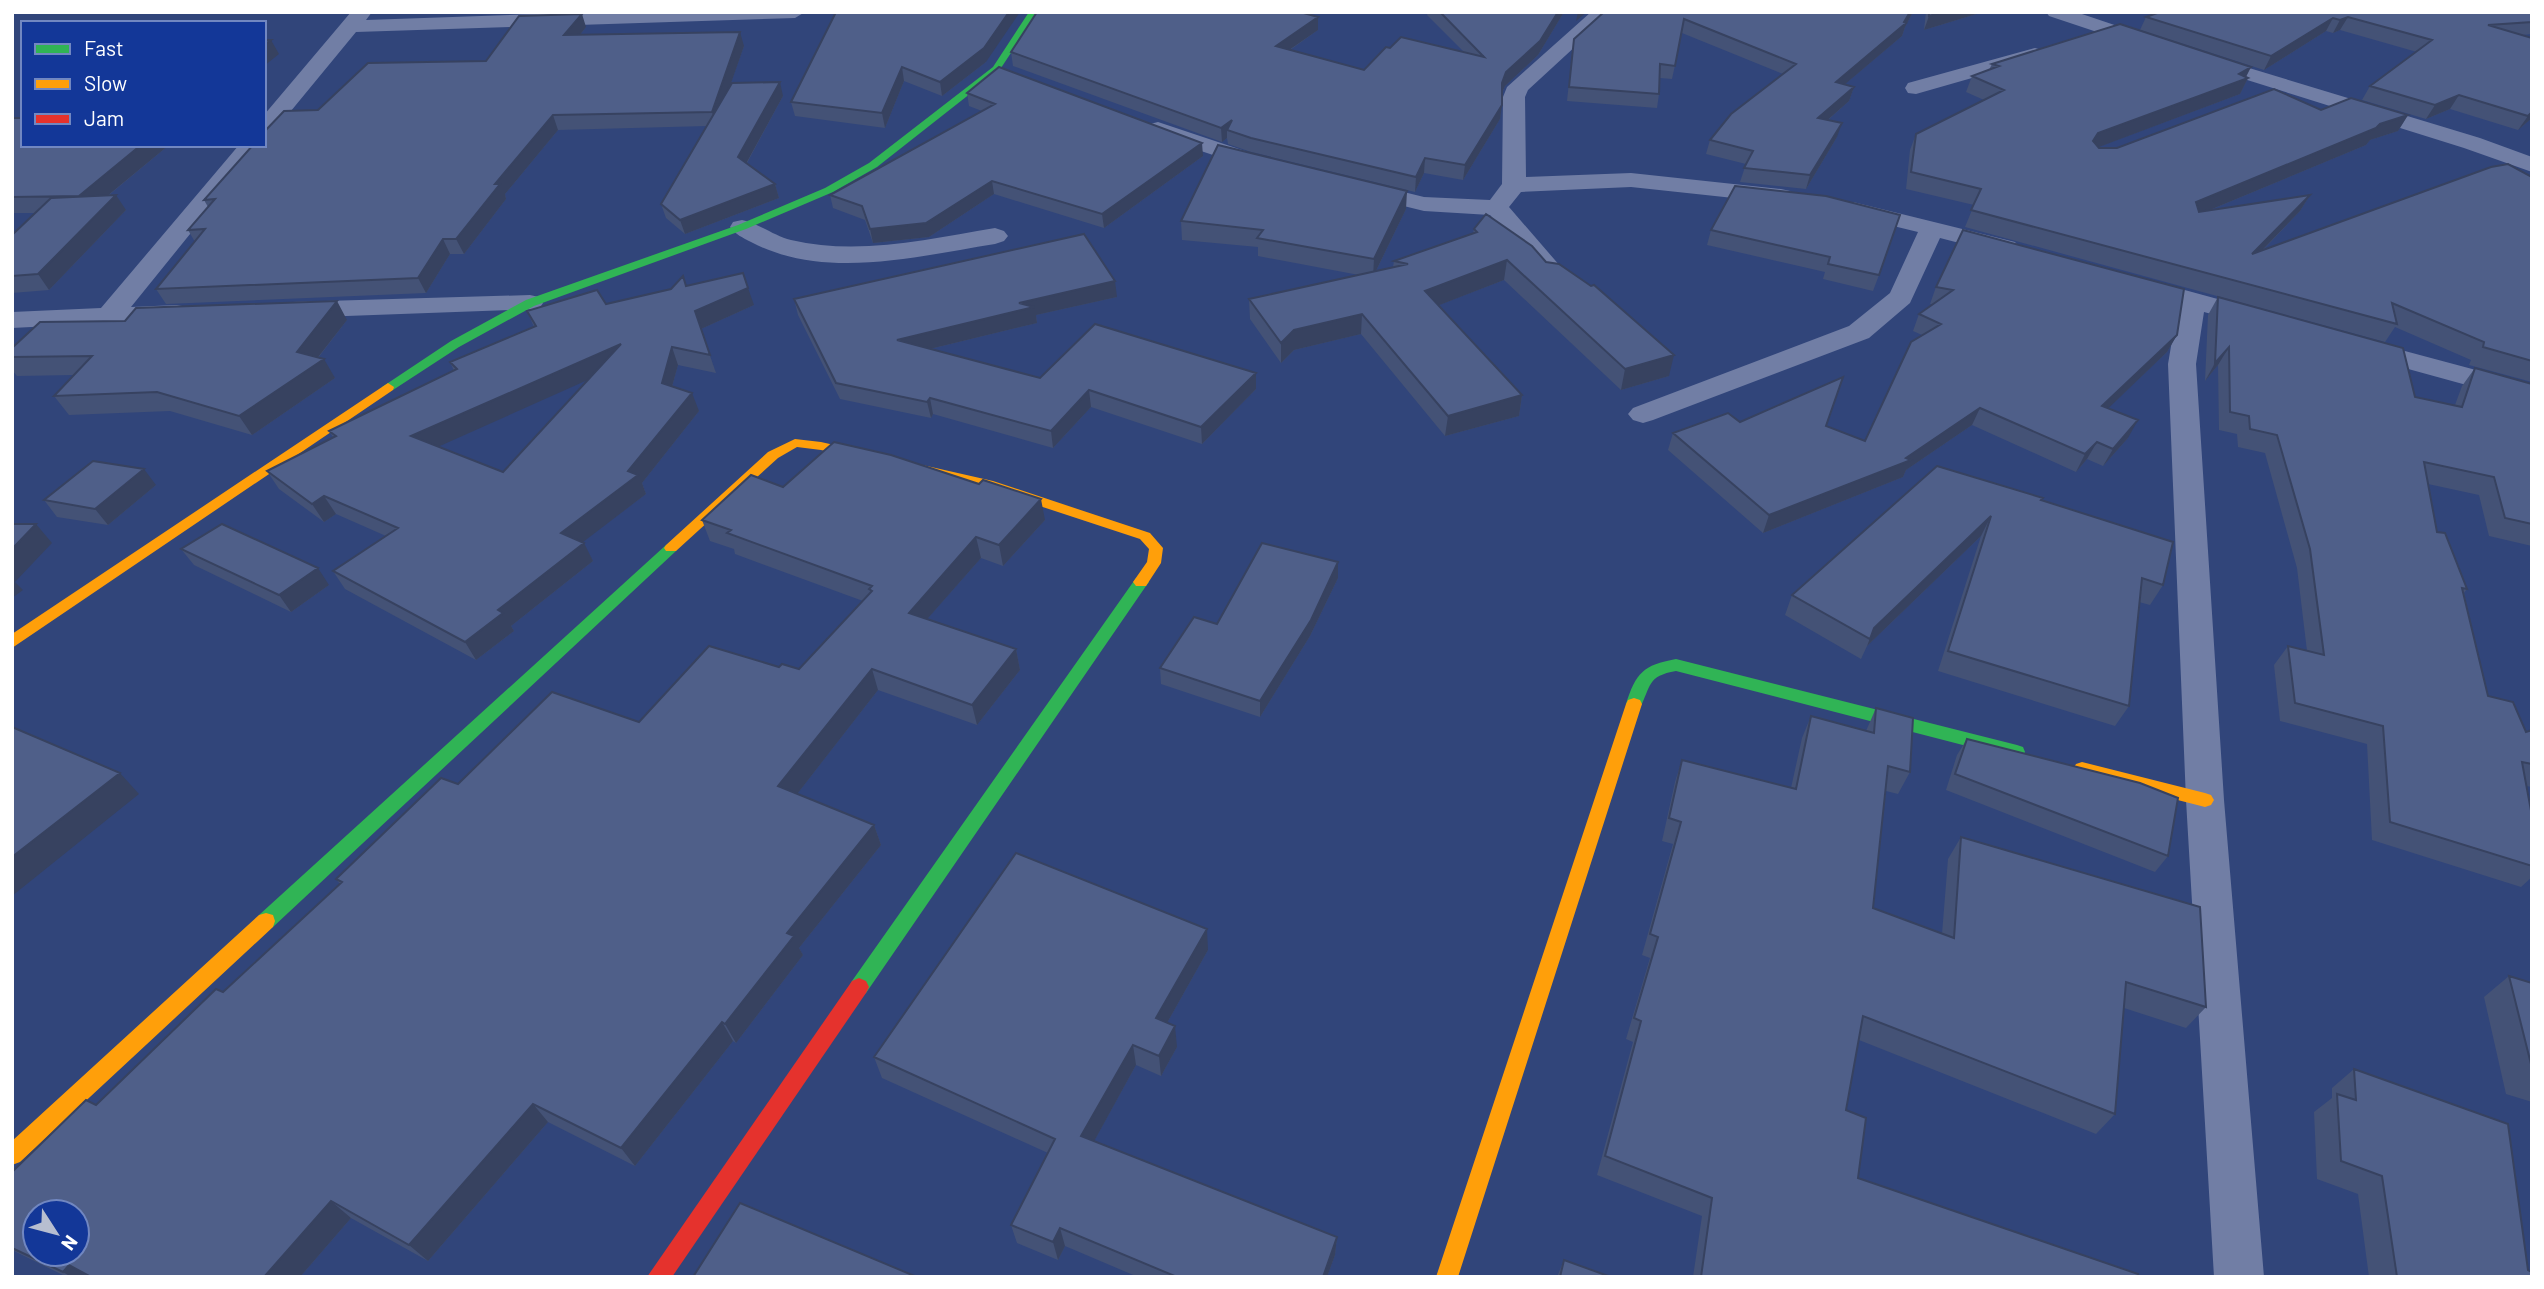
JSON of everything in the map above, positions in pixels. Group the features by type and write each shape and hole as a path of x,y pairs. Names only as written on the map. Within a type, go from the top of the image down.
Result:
{"street":[{"path":"269,118 356,19 795,12"},
{"path":"12,642 379,392 455,344 530,303 742,227 829,190 873,165 996,69 1034,12"},
{"path":"2056,12 2285,87 2472,143 2532,165"},
{"path":"1497,208 1514,185 1514,97 1518,87 1598,14"},
{"path":"1916,88 2112,31"},
{"path":"996,69 1019,77"},
{"path":"2261,97 2285,87"},
{"path":"1140,122 1242,160 1281,169"},
{"path":"110,316 249,147"},
{"path":"1514,185 1631,180 1810,200"},
{"path":"1333,182 1424,204 1497,208 1555,274"},
{"path":"1837,205 2031,254"},
{"path":"742,227 783,247 825,255 863,256 995,236"},
{"path":"1643,414 1859,332 1901,297 1932,228"},
{"path":"2111,277 2283,326"},
{"path":"2192,300 2182,364 2205,800 2239,1277"},
{"path":"273,310 530,303"},
{"path":"12,320 205,313"},
{"path":"2336,340 2532,394"},
{"path":"12,1156 773,455 795,443 821,446 988,484 1145,536 1156,548 1154,563 658,1277"},
{"path":"1447,1277 1641,681 1654,668 1676,665 2033,756"},
{"path":"2060,763 2205,800"}],"building":[{"path":"836,12 1009,12 984,48 940,82 902,67 882,113 791,102"},
{"path":"1037,12 1300,12 1318,17 1276,46 1364,70 1386,47 1390,48 1401,37 1484,57 1440,12 1558,12 1540,41 1506,72 1502,83 1502,105 1465,165 1425,158 1416,177 1251,138 1227,130 1232,120 1221,128 1011,52"},
{"path":"1604,12 1910,12 1904,22 1906,23 1836,82 1854,87 1818,118 1842,123 1810,175 1744,168 1753,151 1710,140 1731,114 1796,64 1684,19 1675,66 1660,64 1659,94 1569,87 1574,39"},
{"path":"2160,12 2532,12 2532,22 2488,25 2532,38 2532,112 2528,116 2459,95 2435,105 2370,86 2432,40 2348,17 2340,20 2333,18 2271,56 2146,17"},
{"path":"582,14 564,35 740,32 712,112 553,115 495,184 500,184 456,239 443,239 418,278 156,289 205,229 188,230 215,199 204,200 251,147 266,147 266,130 284,111 318,110 368,63 486,61 519,16"},
{"path":"2120,24 2251,67 2239,74 2248,78 2098,133 2093,141 2099,148 2117,148 2274,89 2321,110 2351,98 2408,115 2380,124 2376,128 2196,202 2199,212 2310,195 2252,254 2491,167 2508,164 2532,177 2532,361 2483,347 2484,342 2392,303 2397,324 1971,210 1981,189 1911,172 1916,134 2004,90 1972,76 1999,66 1992,64"},
{"path":"999,67 1202,143 1102,214 992,181 926,223 870,229 862,206 830,195 995,104 967,93"},
{"path":"780,82 738,157 775,184 680,220 661,204 732,83"},
{"path":"12,118 21,118 21,147 139,147 79,196 12,197"},
{"path":"1218,145 1407,191 1374,259 1257,238 1263,230 1181,221"},
{"path":"1735,186 1826,196 1900,215 1879,275 1828,264 1830,257 1711,230"},
{"path":"116,195 38,274 12,276 12,235 51,198"},
{"path":"1486,214 1532,246 1546,262 1559,264 1591,286 1594,285 1674,355 1625,369 1507,260 1425,291 1522,395 1448,416 1362,314 1294,330 1281,343 1249,299 1408,264 1394,261 1477,232 1474,229"},
{"path":"1963,230 2184,289 2177,335 2102,406 2138,420 2113,449 2097,442 2085,454 1980,408 1906,458 1911,460 1769,515 1673,433 1728,413 1740,422 1843,377 1826,426 1865,441 1911,342 1941,324 1919,314 1953,290 1936,287"},
{"path":"1084,234 1115,281 1019,303 1034,307 897,340 1040,378 1095,324 1256,373 1201,427 1089,390 1051,431 930,398 927,402 836,383 794,299"},
{"path":"743,273 748,288 695,311 710,355 672,347 662,383 692,393 628,471 638,475 561,533 584,543 498,610 503,613 465,642 333,571 398,528 324,496 312,504 267,471 336,436 329,431 457,369 450,362 536,326 527,311 597,290 606,304 671,289 683,276 686,286","holes":["621,344 503,472 411,436"]},
{"path":"2218,297 2403,348 2415,397 2462,407 2475,368 2532,384 2532,524 2505,518 2494,477 2424,462 2437,532 2445,533 2467,589 2462,588 2488,696 2513,702 2526,732 2532,730 2532,764 2522,762 2532,816 2532,866 2390,822 2383,726 2295,703 2288,646 2324,655 2310,549 2277,435 2250,429 2249,416 2230,412 2229,347 2215,363"},
{"path":"337,301 297,352 324,359 239,416 157,392 54,396 92,356 12,357 12,348 40,322 125,321 136,308"},
{"path":"834,442 891,455 979,484 983,480 1041,499 999,545 976,537 909,613 1016,649 972,705 872,669 778,786 874,825 787,933 794,936 725,1024 722,1022 621,1148 533,1104 409,1245 331,1201 264,1277 91,1277 74,1268 91,1268 91,1198 21,1198 21,1252 12,1248 12,1172 86,1100 96,1105 216,989 223,992 342,882 336,879 441,778 458,784 552,692 639,722 709,646 779,667 782,664 799,669 872,591 869,589 872,586 727,533 731,530 702,520 751,475 783,487"},
{"path":"93,461 144,469 95,509 44,500"},
{"path":"1937,466 2173,542 2163,585 2142,578 2129,706 1948,651 1991,516 1874,628 1870,639 1792,595"},
{"path":"12,524 36,524 12,549"},
{"path":"222,524 318,568 279,595 181,549"},
{"path":"1262,543 1338,562 1311,620 1260,701 1160,668 1194,617 1217,624"},
{"path":"1876,708 1913,718 1910,772 1888,766 1873,908 1954,938 1961,837 2200,907 2206,1007 2126,982 2115,1114 1863,1016 1846,1110 1866,1118 1858,1178 2138,1274 2138,1277 1701,1277 1712,1198 1605,1156 1641,1021 1634,1018 1658,937 1650,934 1681,822 1669,818 1682,760 1796,789 1811,716 1874,733"},
{"path":"12,727 120,773 12,857"},
{"path":"1967,739 2140,783 2178,798 2168,856 1955,774"},
{"path":"1016,853 1207,929 1156,1018 1175,1026 1159,1056 1133,1045 1081,1136 1337,1237 1323,1277 1177,1277 1060,1228 1053,1242 1011,1225 1055,1139 874,1057"},
{"path":"2509,976 2532,983 2532,1068"},
{"path":"2354,1069 2508,1124 2528,1270 2532,1272 2532,1277 2397,1277 2382,1176 2341,1161 2337,1094 2356,1100"},
{"path":"740,1203 917,1277 693,1277"},
{"path":"1564,1260 1611,1277 1560,1277"}],"traffic: fast":[{"path":"388,387 455,344 530,303 742,227 829,190 873,165 996,69 1034,12"},
{"path":"266,921 671,548"},
{"path":"859,987 1141,582"},
{"path":"1634,704 1647,676 1658,669 1676,665 2017,752"}],"traffic: slow":[{"path":"12,642 388,387"},
{"path":"671,548 773,455 795,443 821,446 988,484 1145,536 1156,548 1154,563 1141,582"},
{"path":"1447,1277 1634,704"},
{"path":"2082,769 2205,800"},
{"path":"12,1155 266,921"}],"traffic: jam":[{"path":"658,1277 859,987"}]}
